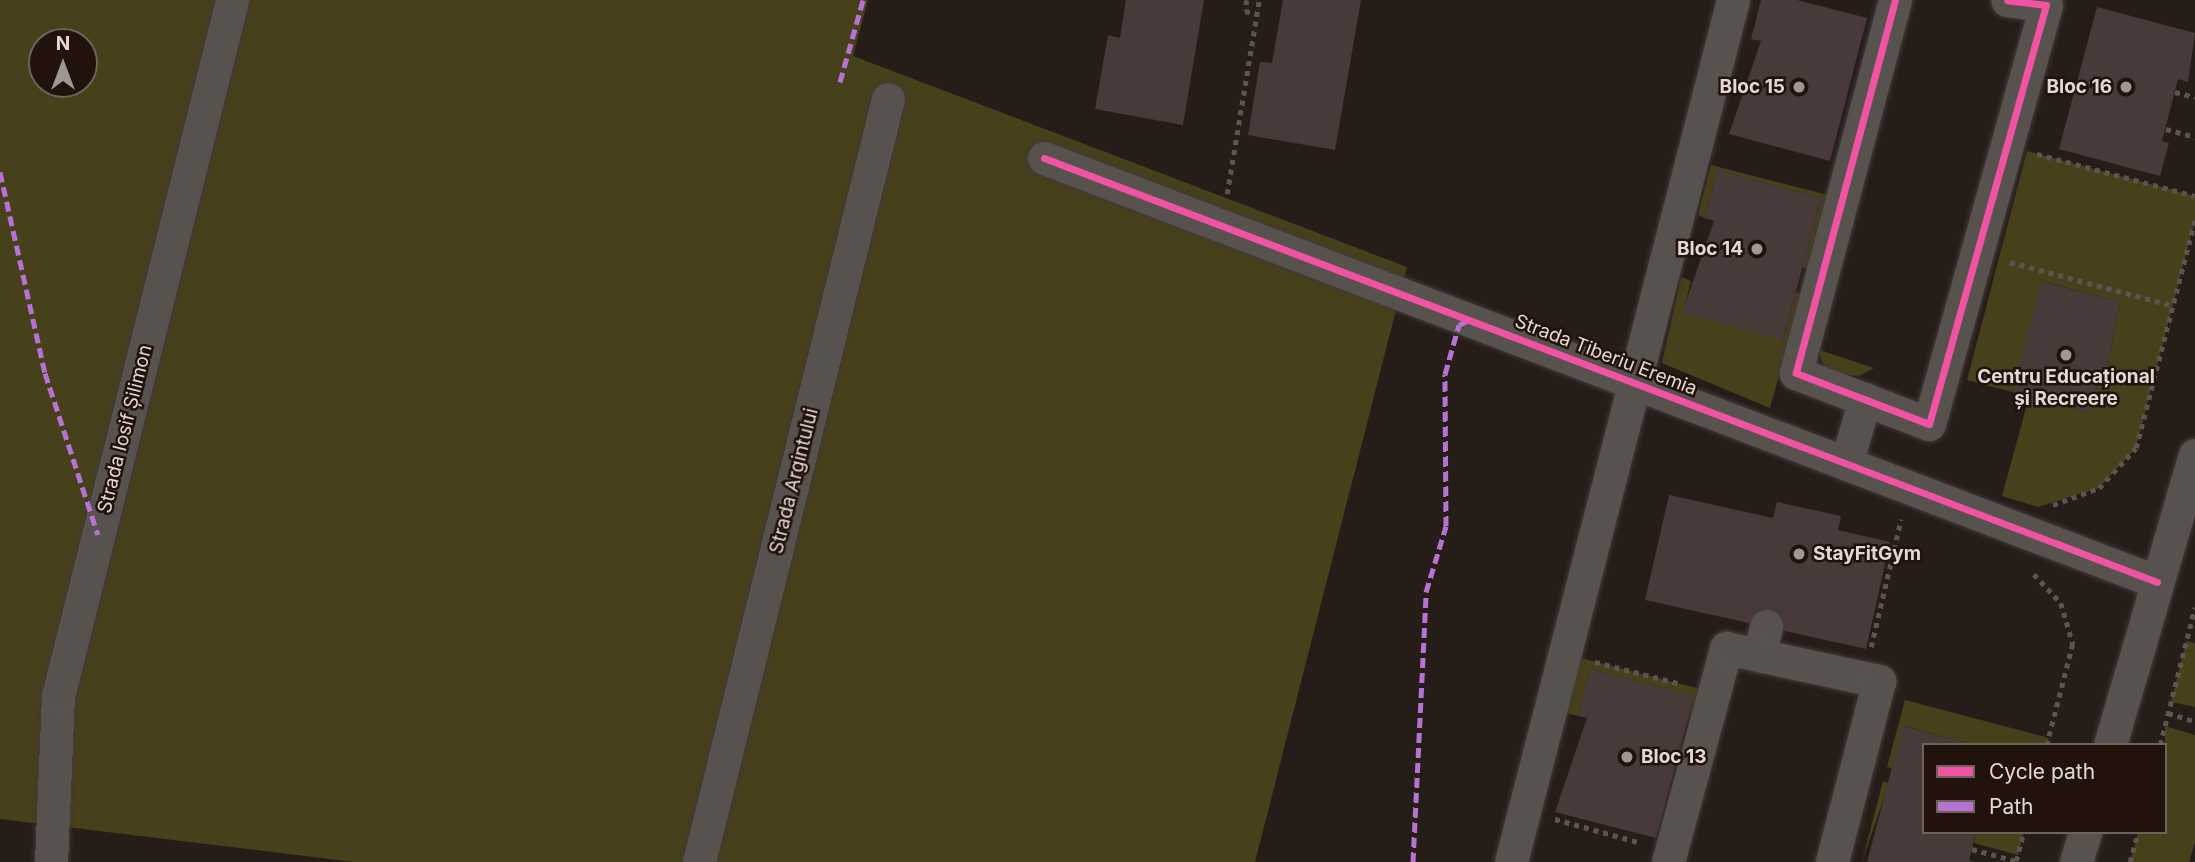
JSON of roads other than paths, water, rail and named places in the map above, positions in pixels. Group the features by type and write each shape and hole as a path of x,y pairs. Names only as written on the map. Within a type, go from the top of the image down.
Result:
{"street":[{"name":"Strada Iosif Șilimon","path":"51,862 58,696 232,0"},
{"path":"1511,862 1733,0"},
{"path":"1895,0 1796,373 1929,424 2046,5 2007,0"},
{"name":"Strada Argintului","path":"699,862 888,99"},
{"name":"Strada Tiberiu Eremia","path":"1044,158 2157,582"},
{"path":"1846,464 1865,399"},
{"path":"2111,743 2195,455"},
{"path":"1656,853 1726,648 1762,641 1880,681 1832,862"},
{"path":"2076,862 2084,834"}],"place":[{"name":"Bloc 15","path":"1799,87"},
{"name":"Bloc 16","path":"2126,87"},
{"name":"Bloc 14","path":"1757,249"},
{"name":"Centru Educațional și Recreere","path":"2066,355"},
{"name":"StayFitGym","path":"1799,554"},
{"name":"Bloc 13","path":"1627,757"}]}
